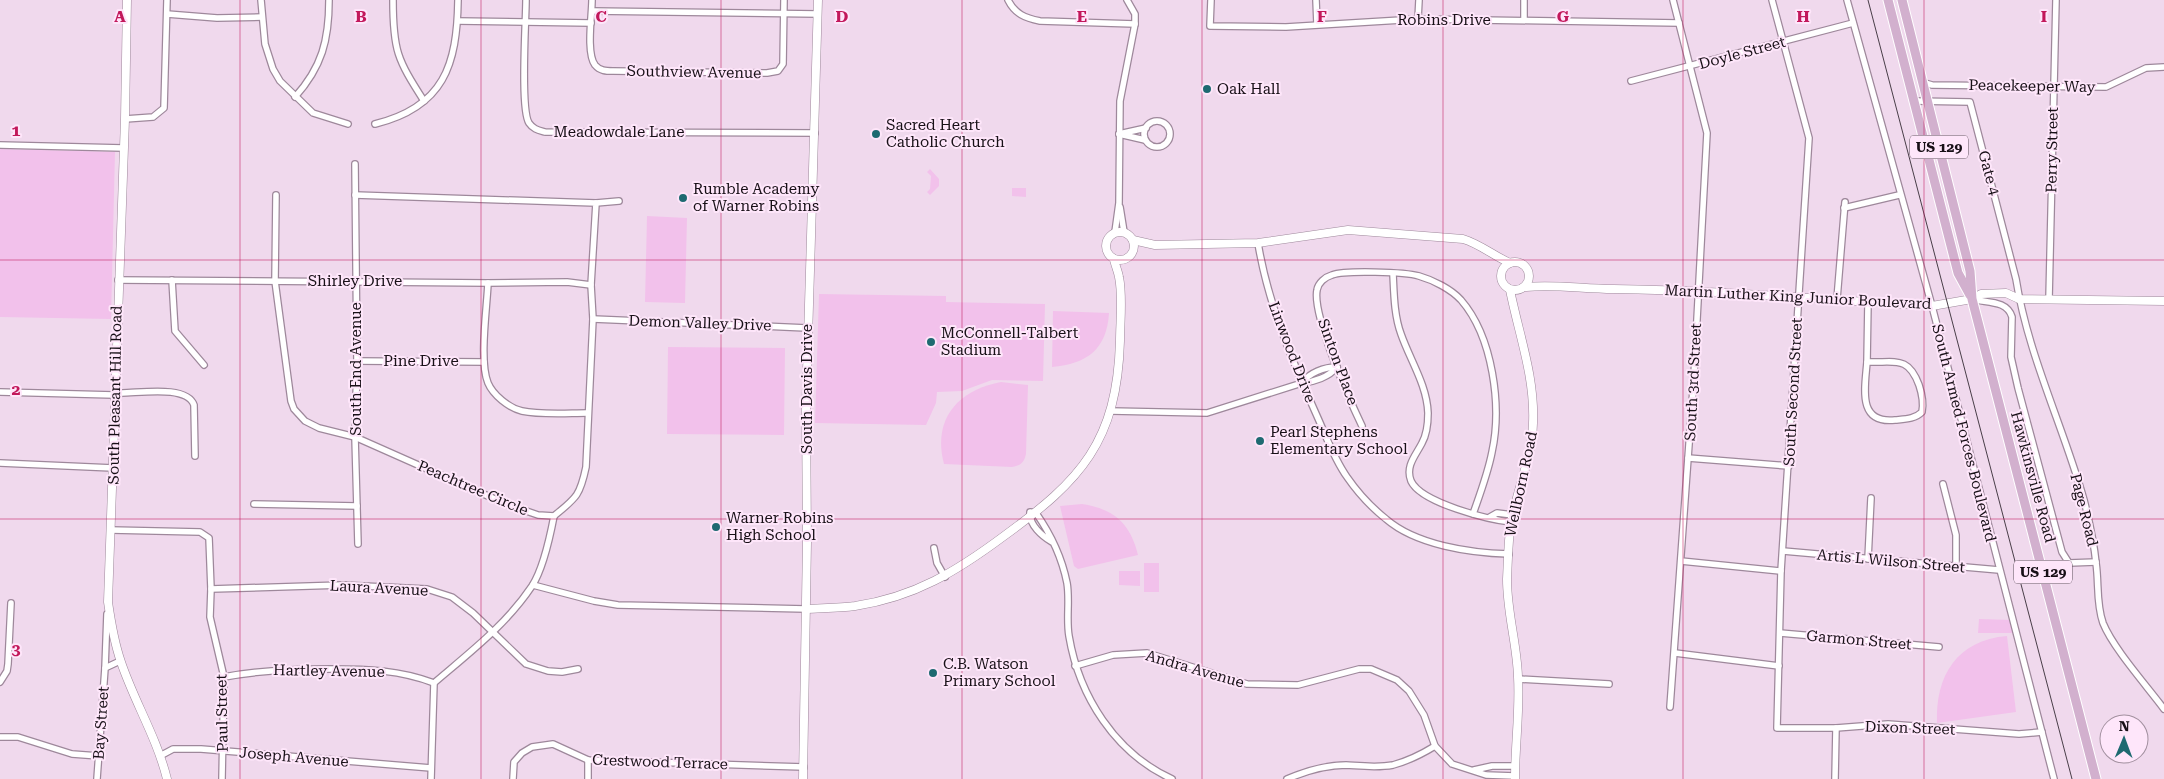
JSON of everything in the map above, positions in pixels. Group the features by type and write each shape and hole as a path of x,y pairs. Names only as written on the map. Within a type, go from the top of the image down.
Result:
{"main road":[{"name":"Hawkinsville Road","path":"1888,0 1958,273 1972,299"},
{"name":"Hawkinsville Road","path":"1902,0 1925,84 1970,271 1972,299 2096,779"}],"street":[{"name":"South Pleasant Hill Road","path":"127,0 125,118 108,602 112,635 120,661 160,756 167,779"},
{"path":"125,118 153,117 164,108 167,0"},
{"path":"262,0 265,44 273,70 280,81 313,113 348,124"},
{"path":"295,97 308,82 324,48 329,30 329,0"},
{"path":"393,0 393,34 397,55 424,101"},
{"path":"375,124 402,115 424,101 439,85 451,63 454,52 458,21 458,0"},
{"path":"526,0 526,22"},
{"path":"458,21 591,23 592,0"},
{"path":"784,0 784,13"},
{"name":"South Davis Drive","path":"803,779 807,328 818,0"},
{"path":"1008,0 1017,13 1040,21 1136,24"},
{"path":"1127,0 1135,14 1136,24 1120,93 1119,203 1124,232 1133,240 1155,245 1258,243 1348,230 1463,239 1472,242 1489,254 1510,263 1522,264 1530,274 1522,289 1515,311"},
{"name":"Robins Drive","path":"1211,0 1210,26 1286,27 1418,19 1679,23"},
{"path":"1316,0 1317,24"},
{"path":"1418,19 1419,0"},
{"path":"1524,0 1524,20"},
{"name":"South 3rd Street","path":"1670,707 1694,376 1697,291 1707,134 1673,0"},
{"name":"South Second Street","path":"1772,0 1809,138 1784,551 1781,571 1777,728"},
{"name":"South Armed Forces Boulevard","path":"1847,0 1932,306 2054,779"},
{"name":"Perry Street","path":"2049,299 2056,0"},
{"path":"592,11 818,14"},
{"name":"Southview Avenue","path":"591,23 592,58 599,68 604,71 767,73 778,71 783,64 784,13"},
{"path":"167,14 217,18 262,17"},
{"name":"Meadowdale Lane","path":"526,22 524,99 526,116 534,128 545,132 815,133"},
{"name":"Doyle Street","path":"1631,81 1691,67 1854,23"},
{"name":"Peacekeeper Way","path":"1925,84 1932,86 2106,87 2146,68 2164,67"},
{"name":"Gate 4","path":"1914,101 1970,102 2016,279 2019,299"},
{"path":"1158,121 1168,126 1170,132 1167,142 1163,146 1150,146 1145,140 1146,128 1151,123 1158,121"},
{"path":"1119,134 1146,128"},
{"path":"1119,134 1145,140"},
{"path":"0,145 123,148"},
{"name":"South End Avenue","path":"355,164 357,361 355,438 358,544"},
{"name":"Peachtree Circle","path":"276,194 275,281 291,401 294,409 305,421 319,428 355,438 506,504 538,515 554,516"},
{"path":"355,195 596,203 619,201"},
{"path":"1837,299 1844,205 1900,195"},
{"path":"430,779 434,684 494,632 533,585 551,533 554,516 582,490 586,467 587,413 594,318 591,285 596,203"},
{"path":"1114,232 1119,203"},
{"path":"1124,232 1114,232 1108,237 1105,245 1107,254 1114,259 1125,259"},
{"path":"1133,240 1133,252"},
{"name":"Linwood Drive","path":"1258,243 1261,264 1278,323 1333,452 1356,490 1387,520 1428,541 1453,548 1488,554 1509,554"},
{"path":"1119,277 1125,259 1133,252 1155,245"},
{"path":"1489,254 1502,271"},
{"path":"533,585 594,601 618,604 806,609 854,606 886,600 910,593 945,577 969,563 1036,513 1069,482 1086,462 1100,436 1111,411 1118,372 1119,277 1114,259"},
{"path":"1510,263 1502,271 1501,280 1510,290 1515,311"},
{"name":"Sinton Place","path":"1362,426 1326,336 1317,302 1316,292 1319,285 1325,278 1342,272 1416,275 1433,281 1460,299 1472,316 1484,341 1494,384 1495,429 1492,453 1473,514"},
{"path":"1394,274 1394,297 1400,333 1418,375 1428,406 1428,424 1423,442 1409,468 1412,482 1418,490 1457,510 1490,517 1497,513 1512,518"},
{"name":"Martin Luther King Junior Boulevard","path":"1530,274 1549,285"},
{"name":"Shirley Drive","path":"118,280 567,282 591,285"},
{"path":"172,280 175,331 204,365"},
{"path":"488,283 484,362 488,382 498,397 520,411 587,413"},
{"name":"Martin Luther King Junior Boulevard","path":"1522,289 1549,285 1575,289 1697,291 1932,306 1972,299 1981,294 2006,293 2019,299 2164,301"},
{"path":"1510,290 1522,289"},
{"path":"1972,299 2006,306 2010,311 2012,317 2011,358 2062,552 2069,563 2096,562"},
{"name":"Page Road","path":"2019,299 2083,498 2096,562 2101,615 2104,625 2164,710"},
{"path":"1867,362 1906,363 1912,368 1924,404 1922,412 1913,417 1892,420 1878,419 1870,414 1867,408 1865,396 1868,302"},
{"name":"Wellborn Road","path":"1515,311 1531,376 1534,405 1531,444 1512,518 1509,554 1508,601 1516,651 1518,679 1515,778"},
{"name":"Demon Valley Drive","path":"594,318 807,328"},
{"name":"Pine Drive","path":"357,361 484,362"},
{"path":"1111,411 1207,413 1302,383 1311,382 1332,373 1337,367"},
{"path":"0,392 114,395 159,392 186,395 194,405 196,456"},
{"path":"1688,458 1789,466"},
{"path":"0,463 113,468"},
{"path":"1943,484 1956,535 1956,567"},
{"path":"1868,559 1871,498"},
{"path":"254,504 357,506"},
{"path":"1036,513 1049,530 1067,584 1068,634 1076,666 1089,700 1110,730 1142,760 1172,779"},
{"path":"1030,518 1042,536 1052,542"},
{"name":"Paul Street","path":"111,530 203,533 209,538 211,623 224,677 222,779"},
{"path":"934,548 937,562 945,577"},
{"name":"Artis L Wilson Street","path":"1784,551 1999,570"},
{"path":"1681,561 1781,571"},
{"name":"Laura Avenue","path":"211,589 342,585 417,587 452,598 473,613 526,664 548,672 578,669"},
{"name":"Bay Street","path":"98,779 108,602"},
{"path":"0,682 7,671 8,664 11,603"},
{"name":"Garmon Street","path":"1780,633 1939,647"},
{"name":"Andra Avenue","path":"1076,666 1113,655 1147,653 1247,684 1298,685 1359,669 1371,669 1397,680 1410,691 1424,715 1435,746 1452,764 1459,768 1474,770 1486,775 1515,778"},
{"path":"1675,653 1779,666"},
{"name":"Bay Street","path":"105,668 120,661"},
{"name":"Hartley Avenue","path":"224,677 271,670 373,669 417,676 434,684"},
{"path":"1518,679 1609,684"},
{"name":"Dixon Street","path":"1777,728 1836,728 1888,724 2019,734 2042,732"},
{"path":"1835,779 1836,728"},
{"path":"0,736 18,737 72,754 99,756"},
{"name":"Crestwood Terrace","path":"513,779 514,762 522,753 532,747 553,744 588,760 804,767"},
{"path":"1287,779 1313,769 1329,766 1393,765 1408,760 1435,746"},
{"name":"Joseph Avenue","path":"160,756 173,749 201,748 431,768"},
{"path":"588,760 588,779"},
{"name":"Andra Avenue","path":"1474,770 1492,766 1515,766"}],"shaded area":[{"path":"0,149 115,152 111,319 0,317"},
{"path":"930,169 939,179 939,186 930,195 927,192 930,189 931,176 927,172"},
{"path":"1012,188 1026,188 1026,197 1012,196"},
{"path":"647,216 687,218 685,303 645,302"},
{"name":"McConnell-Talbert Stadium","path":"819,294 946,296 946,302 1045,304 1043,381 992,380 962,391 937,392 936,403 926,425 815,423"},
{"path":"1053,311 1109,313 1104,336 1093,352 1075,362 1052,367"},
{"path":"668,347 785,348 784,435 667,434"},
{"path":"1001,382 1028,385 1026,454 1023,462 1012,467 944,464 941,448 942,433 945,420 952,409 972,392"},
{"path":"1082,504 1103,510 1119,519 1130,534 1138,555 1078,569 1074,566 1060,506"},
{"path":"1144,563 1159,563 1159,592 1144,592"},
{"path":"1119,571 1140,571 1140,586 1119,585"},
{"path":"1979,619 2012,620 2016,633 1978,633"},
{"path":"2007,636 2016,712 1937,723 1937,706 1940,690 1952,663 1962,653 1975,645 1990,639"}],"railway":[{"path":"1868,0 2072,779"}],"place":[{"name":"Oak Hall","path":"1207,89"},
{"name":"Sacred Heart Catholic Church","path":"876,134"},
{"name":"Rumble Academy of Warner Robins","path":"683,198"},
{"name":"McConnell-Talbert Stadium","path":"931,342"},
{"name":"Pearl Stephens Elementary School","path":"1260,441"},
{"name":"Warner Robins High School","path":"716,527"},
{"name":"C.B. Watson Primary School","path":"933,673"}]}
